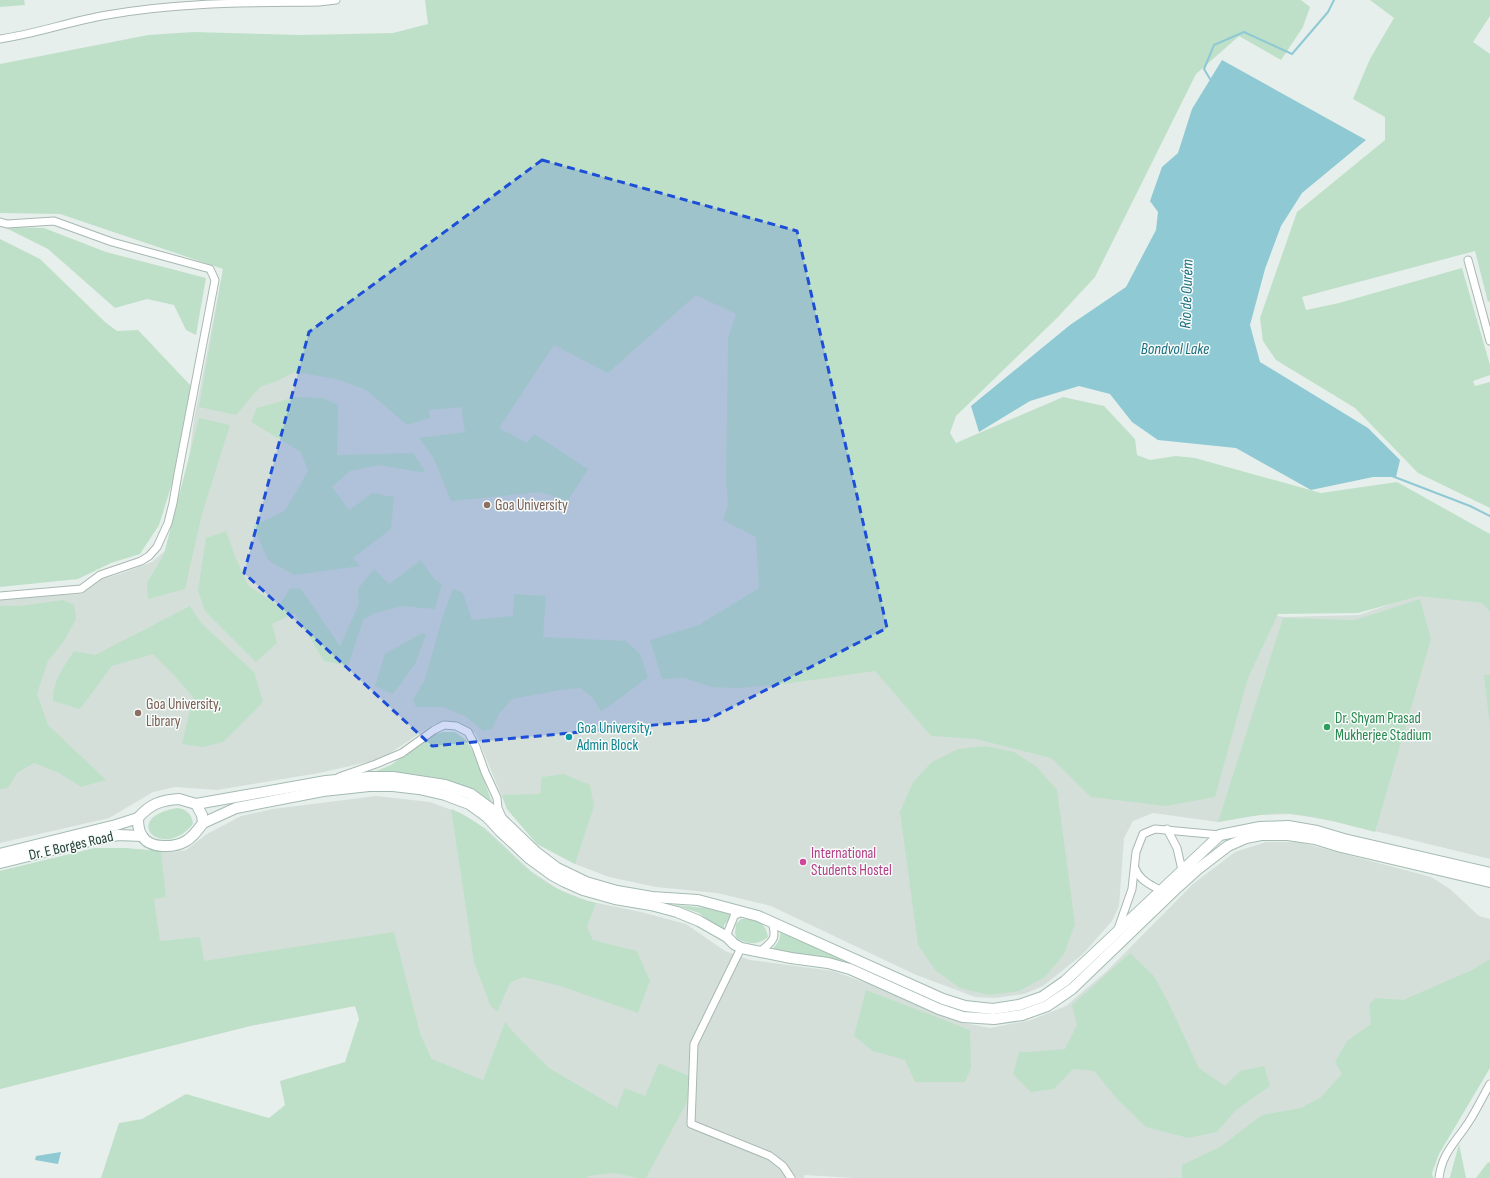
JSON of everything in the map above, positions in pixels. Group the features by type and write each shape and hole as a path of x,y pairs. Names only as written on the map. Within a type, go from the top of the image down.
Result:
{"main road":[{"path":"1490,873 1351,845 1288,835 1260,835 1246,838 1228,846 1210,859 1178,887 1121,933 1065,981 1042,997 1019,1005 994,1008 965,1006 943,999 800,936 772,922 743,911 698,900 652,897 616,891 586,882 557,868 536,852 504,820 471,794 445,785 393,777 369,777 326,781 196,804 179,799 165,800 145,810 138,818 138,829 142,836 148,842 164,846 184,842 193,836 203,823 236,808 323,791 369,786 393,786 419,789 445,795 469,804 487,817 530,858 552,875 583,890 615,899 650,905 677,912 699,921 727,937 741,948 791,958 828,963 850,969 939,1009 963,1017 994,1019 1022,1015 1047,1006 1072,989 1121,933 1161,891 1220,835 1260,827 1288,826 1317,831 1351,845 1490,882"},
{"path":"196,804 202,815 203,823"},
{"name":"Dr. E Borges Road","path":"0,854 116,825 138,818"},
{"name":"Dr. E Borges Road","path":"0,863 98,838 118,835 142,836"},
{"path":"752,951 764,949"}],"street":[{"path":"0,39 21,36 106,15 198,2 336,0"},
{"path":"0,222 7,224 54,221 112,242 210,269 215,280 178,474 174,503 168,523 157,547 149,556 141,561 100,575 81,589 0,596"},
{"path":"1468,260 1487,317 1490,341"},
{"path":"326,781 376,764 402,753 434,730 444,725 456,726 468,732 476,747 497,798 498,808 504,820"},
{"path":"1121,933 1132,889 1136,852 1143,834 1155,829 1167,829 1220,835"},
{"path":"1167,829 1176,848 1182,870"},
{"path":"1135,867 1137,874 1142,880 1161,891"},
{"path":"727,937 729,926 734,916 743,911"},
{"path":"764,949 773,940 775,932 772,922"},
{"path":"741,948 712,1004 694,1044 691,1124 770,1156 783,1166 791,1178"},
{"path":"1440,1178 1441,1166 1448,1150 1470,1121 1490,1084"}],"highlighted area":[{"path":"542,160 797,231 887,628 707,720 432,746 244,573 309,332"}],"shaded area":[{"name":"Goa University","path":"906,0 792,370 1171,607 1287,617 1359,615 1420,594 1485,600 1490,611 1490,859 1334,821 1291,814 1259,815 1218,822 1153,813 1133,821 1124,838 1119,906 1112,921 1083,954 1043,986 1024,994 995,998 975,997 914,974 771,906 717,893 656,887 609,877 575,864 537,844 507,809 476,734 468,727 459,724 444,722 434,724 381,759 319,773 217,790 175,787 153,792 109,818 0,843 0,600 81,594 99,580 152,562 169,547 184,497 194,420 223,269"},
{"path":"376,796 430,802 460,813 485,828 531,871 558,889 588,901 641,912 686,924 725,951 750,960 833,971 864,982 959,1022 990,1028 1031,1020 1066,1006 1107,971 1193,884 1235,852 1266,842 1299,842 1431,877 1450,889 1479,916 1490,919 1490,1055 1239,1178 854,1178 805,1175 804,1178 487,1178 420,1033 355,1006 250,1026 0,1089 0,871 95,848 123,848 174,852 186,850 207,834 241,816 273,809"}],"green space":[{"path":"0,0 24,0 25,5 0,7"},
{"path":"425,0 1301,0 1310,7 1303,27 1281,60 1239,36 1196,74 1095,277 1057,318 956,416 950,433 956,443 1063,397 1104,406 1135,439 1137,455 1150,460 1176,456 1195,458 1321,493 1397,482 1490,534 1490,612 1482,603 1419,596 1358,613 1278,614 1248,678 1215,797 1166,806 1091,797 1051,758 976,739 931,736 875,671 784,684 738,688 712,687 684,678 662,679 650,640 699,625 759,588 756,537 723,520 728,505 726,482 728,338 736,314 696,295 608,373 554,345 499,428 527,443 534,434 588,469 567,502 542,492 451,501 434,459 419,438 465,432 461,407 429,410 430,418 407,425 366,390 336,379 295,372 260,387 236,415 199,407 223,269 60,214 0,213 0,64 148,35 194,32 300,35 393,33 428,24"},
{"path":"1370,0 1490,0 1490,16 1473,42 1490,54 1490,301 1488,302 1475,251 1302,297 1306,310 1339,303 1462,268 1490,365 1490,375 1473,381 1475,386 1490,382 1490,508 1418,473 1355,408 1276,360 1263,341 1260,318 1297,212 1385,140 1385,117 1353,99 1370,59 1394,18"},
{"path":"4,227 44,228 106,252 206,278 196,335 186,330 174,305 147,299 115,308 48,249"},
{"path":"0,239 40,259 105,322 117,331 138,330 191,386 174,477 159,525 140,554 111,563 78,579 0,587"},
{"path":"295,397 322,398 338,405 337,455 413,453 426,473 379,465 350,471 332,487 349,510 373,493 394,497 391,529 353,558 360,566 294,575 268,560 253,526 285,511 308,471 301,452 251,422 257,408"},
{"path":"199,418 230,425 202,514 185,589 148,599 147,583 164,554"},
{"path":"226,531 248,585 279,606 290,588 301,589 340,646 359,604 358,589 374,569 389,584 421,560 435,580 442,584 435,609 401,606 372,614 363,620 348,666 324,661 295,613 272,624 277,643 256,662 205,611 198,591 206,538"},
{"path":"453,589 463,593 472,620 513,616 514,594 546,596 543,637 626,641 640,654 648,677 601,711 593,698 581,688 560,690 512,699 499,714 492,729 483,731 465,716 443,707 416,707 413,700 425,679 443,616"},
{"name":"Dr. Shyam Prasad Mukherjee Stadium","path":"1420,599 1431,639 1375,832 1323,819 1291,814 1245,817 1218,822 1283,618 1355,620"},
{"path":"63,600 74,605 76,619 64,641 48,661 37,694 48,725 106,780 81,787 59,773 34,763 17,773 8,788 0,789 0,606 19,606"},
{"path":"190,606 202,624 254,672 263,702 223,742 203,747 182,744 193,697 153,654 112,666 80,709 53,701 54,687 63,668 74,651 95,655"},
{"path":"422,633 426,635 415,664 393,694 375,686 385,654"},
{"path":"1484,675 1490,675 1490,727"},
{"path":"443,732 455,732 466,740 474,753 494,808 459,785 417,775 374,772 391,765 429,736"},
{"path":"986,746 1014,752 1037,767 1057,790 1075,924 1064,954 1045,977 1019,991 989,995 960,988 936,971 918,945 900,812 913,782 932,762 958,749"},
{"path":"564,774 590,785 594,806 575,864 537,844 507,809 502,795 540,794 542,777"},
{"path":"177,808 188,813 193,824 181,835 169,839 159,838 152,834 148,827 151,820 160,813"},
{"path":"451,809 463,814 484,828 520,863 545,882 570,895 596,903 587,927 593,940 637,951 650,981 638,1013 557,985 523,977 510,983 497,1012 490,1005 474,962"},
{"path":"95,848 123,848 161,851 166,897 154,899 160,941 200,937 204,961 394,932 420,1033 432,1059 483,1080 505,1022 549,1068 617,1108 625,1088 645,1096 659,1063 691,1077 686,1104 646,1178 638,1178 614,1173 588,1176 587,1178 101,1178 119,1123 142,1119 186,1094 269,1118 285,1105 280,1081 345,1062 359,1019 355,1006 250,1026 0,1089 0,871"},
{"path":"675,905 706,908 732,915 724,925 724,931 699,913"},
{"path":"741,919 756,920 762,924 765,927 768,937 756,943 737,939 735,933 736,924"},
{"path":"781,929 865,972 769,951 775,947 778,942"},
{"path":"1130,953 1154,976 1199,1068 1225,1086 1240,1071 1264,1066 1270,1086 1236,1110 1217,1132 1188,1138 1146,1127 1118,1100 1094,1071 1073,1069 1054,1089 1031,1092 1013,1074 1019,1052 1065,1049 1077,1025 1072,1005"},
{"path":"1490,959 1490,1068 1439,1154 1432,1173 1433,1178 1182,1178 1182,1165 1220,1147 1262,1115 1301,1108 1321,1097 1342,1074 1335,1062 1347,1041 1371,1024 1369,1004 1376,998 1403,1000 1472,970"},
{"path":"866,990 970,1030 971,1068 965,1082 915,1082 905,1060 873,1051 854,1036"},
{"path":"1459,1144 1466,1178 1450,1178 1450,1177"},
{"path":"1488,1162 1490,1163 1490,1178 1476,1178"}],"water":[{"name":"Bondvol Lake","path":"1222,60 1366,140 1302,193 1281,226 1265,269 1250,325 1260,362 1368,428 1400,460 1396,477 1373,477 1311,490 1236,448 1158,440 1132,422 1110,394 1079,386 1030,401 979,432 971,406 1070,325 1126,287 1156,230 1158,212 1150,201 1162,167 1178,153 1192,109"},
{"path":"61,1152 58,1164 35,1160 36,1156"}],"waterway":[{"name":"Rio de Ourém","path":"1210,79 1204,69 1214,45 1244,32 1292,54 1328,12 1334,0"},
{"name":"Rio de Ourém","path":"1392,476 1470,506 1490,516"}],"place":[{"name":"Goa University","path":"487,505"},
{"name":"Goa University, Library","path":"138,713"},
{"name":"Dr. Shyam Prasad Mukherjee Stadium","path":"1327,727"},
{"name":"Goa University, Admin Block","path":"569,737"},
{"name":"International Students Hostel","path":"803,862"}]}
